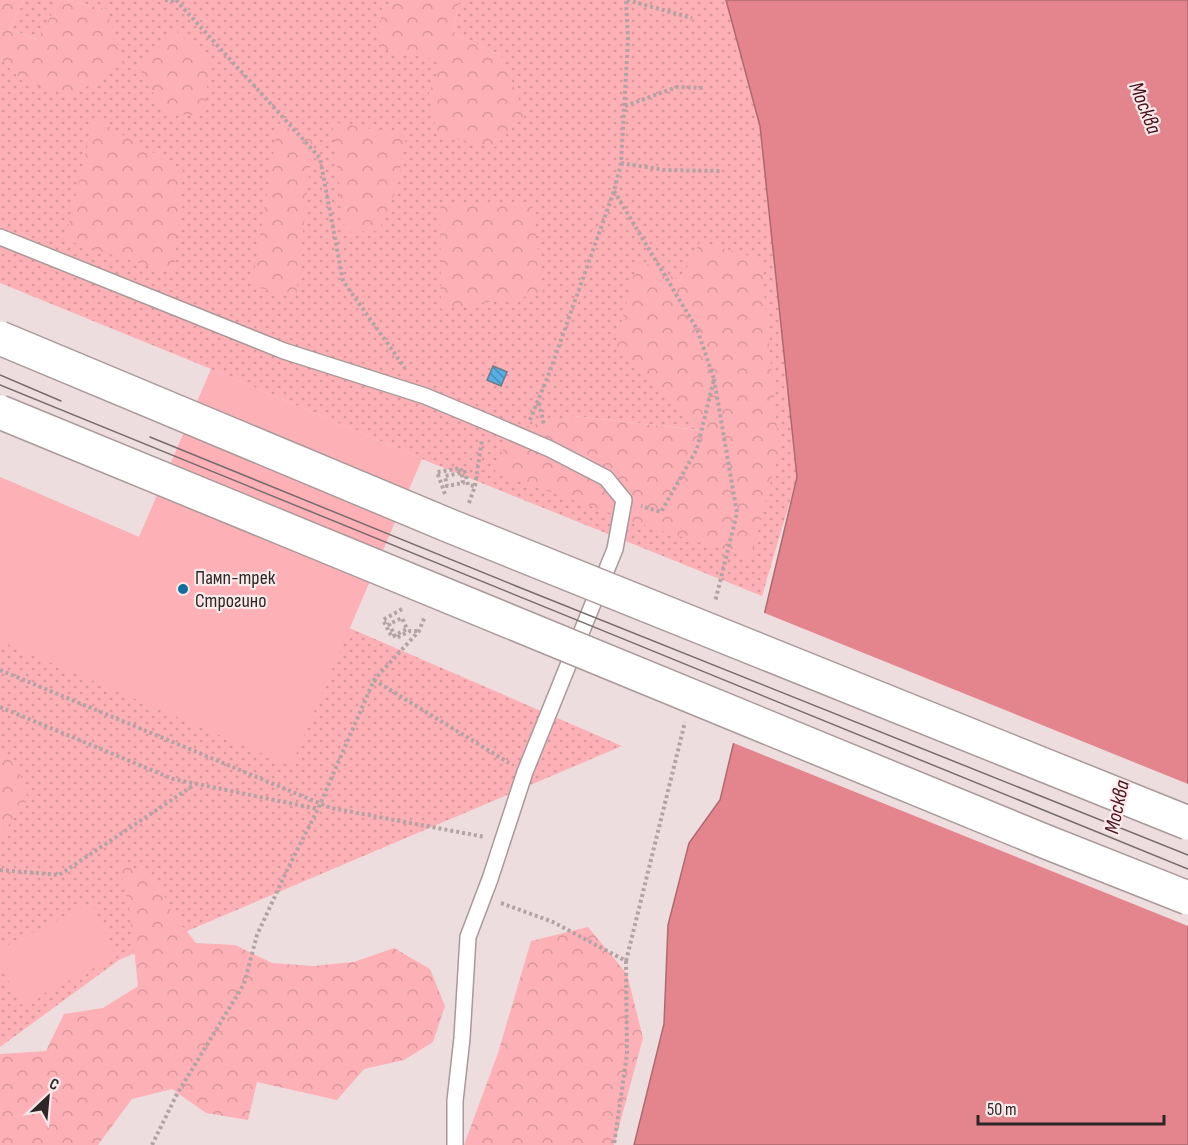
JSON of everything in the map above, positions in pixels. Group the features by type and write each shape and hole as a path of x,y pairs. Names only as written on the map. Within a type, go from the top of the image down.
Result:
{"main road":[{"path":"0,338 450,526 1188,823"},
{"path":"0,412 1188,898"}],"lane":[{"path":"0,237 284,351 425,396 550,449 606,478 624,500 615,549 525,772 468,937 462,1038 455,1101 456,1145"}],"path":[{"path":"165,0 176,0 320,158 343,281 425,396"},
{"path":"522,437 550,371 614,191 621,163 628,39 626,0 692,18"},
{"path":"625,106 677,87 705,88"},
{"path":"621,163 664,170 721,171"},
{"path":"614,191 697,329 714,379 697,449 661,512 624,500"},
{"path":"445,495 437,472 461,468 462,475 463,483 447,486 445,476 455,474 465,472 468,486 475,486"},
{"path":"152,1145 177,1094 244,984 258,935 318,809 374,680 419,631 410,631 396,638 393,631 389,624 402,618 407,629 400,633 392,637 383,620 404,608"},
{"path":"0,670 331,808 502,841"},
{"path":"374,680 525,772"},
{"path":"0,707 173,779 318,809"},
{"path":"0,870 59,875 195,784"},
{"path":"483,897 553,922 626,962 627,1054 614,1145"}],"green space":[{"path":"0,0 24,0 10,29 37,40 60,0 106,9 124,63 72,96 23,81 0,58"},
{"path":"24,0 60,0 38,40 10,29"},
{"path":"66,0 403,0 382,8 443,61 429,93 501,55 453,34 459,0 726,0 760,126 797,477 762,596 422,459 211,369 0,283 0,58 23,81 106,9","holes":["638,260 680,281 751,558 573,416 708,431"]},
{"path":"403,0 459,0 453,34 501,55 525,114 495,147 437,135 429,93 442,61 379,48 382,8"},
{"path":"176,31 210,63 204,116 164,113 139,67"},
{"path":"94,118 183,170 174,274 65,240"},
{"path":"332,122 406,135 397,188 379,231 345,232"},
{"path":"278,124 313,138 296,297 252,286"},
{"path":"532,202 543,294 441,309 440,203"},
{"path":"700,242 761,259 779,450 751,558 652,528 495,472 510,430 573,416 706,431 615,347 638,259 680,281"},
{"name":"Памп-трек Строгино","path":"211,369 422,459 291,766 0,641 0,477 139,537"},
{"path":"0,477 622,746 119,960 0,1047"},
{"path":"0,751 16,761 28,799 0,837"},
{"path":"118,863 155,875 171,911 196,943 235,945 272,963 313,966 354,962 394,948 430,969 445,1006 433,1042 404,1060 364,1069 337,1100 257,1082 248,1120 206,1113 172,1089 132,1099 98,1145 0,1145 0,1054 46,1051 64,1014 103,1008 138,986 129,904"},
{"path":"91,903 118,956 21,1005 0,965 0,949"},
{"path":"588,927 627,974 643,1038 614,1145 464,1145 498,1053 531,941"}],"water":[{"name":"Москва","path":"726,0 1188,0 1188,1145 634,1145 664,1024 668,925 689,843 720,800 797,477 760,126"}],"pier":[{"path":"762,612 1188,784 1188,926 731,742"}],"building":[{"path":"493,366 507,372 501,386 487,380"}],"tram line":[{"path":"0,375 61,401"},
{"path":"0,385 1188,869"},
{"path":"150,437 1188,855"}],"place":[{"name":"Памп-трек Строгино","path":"183,589"}]}
